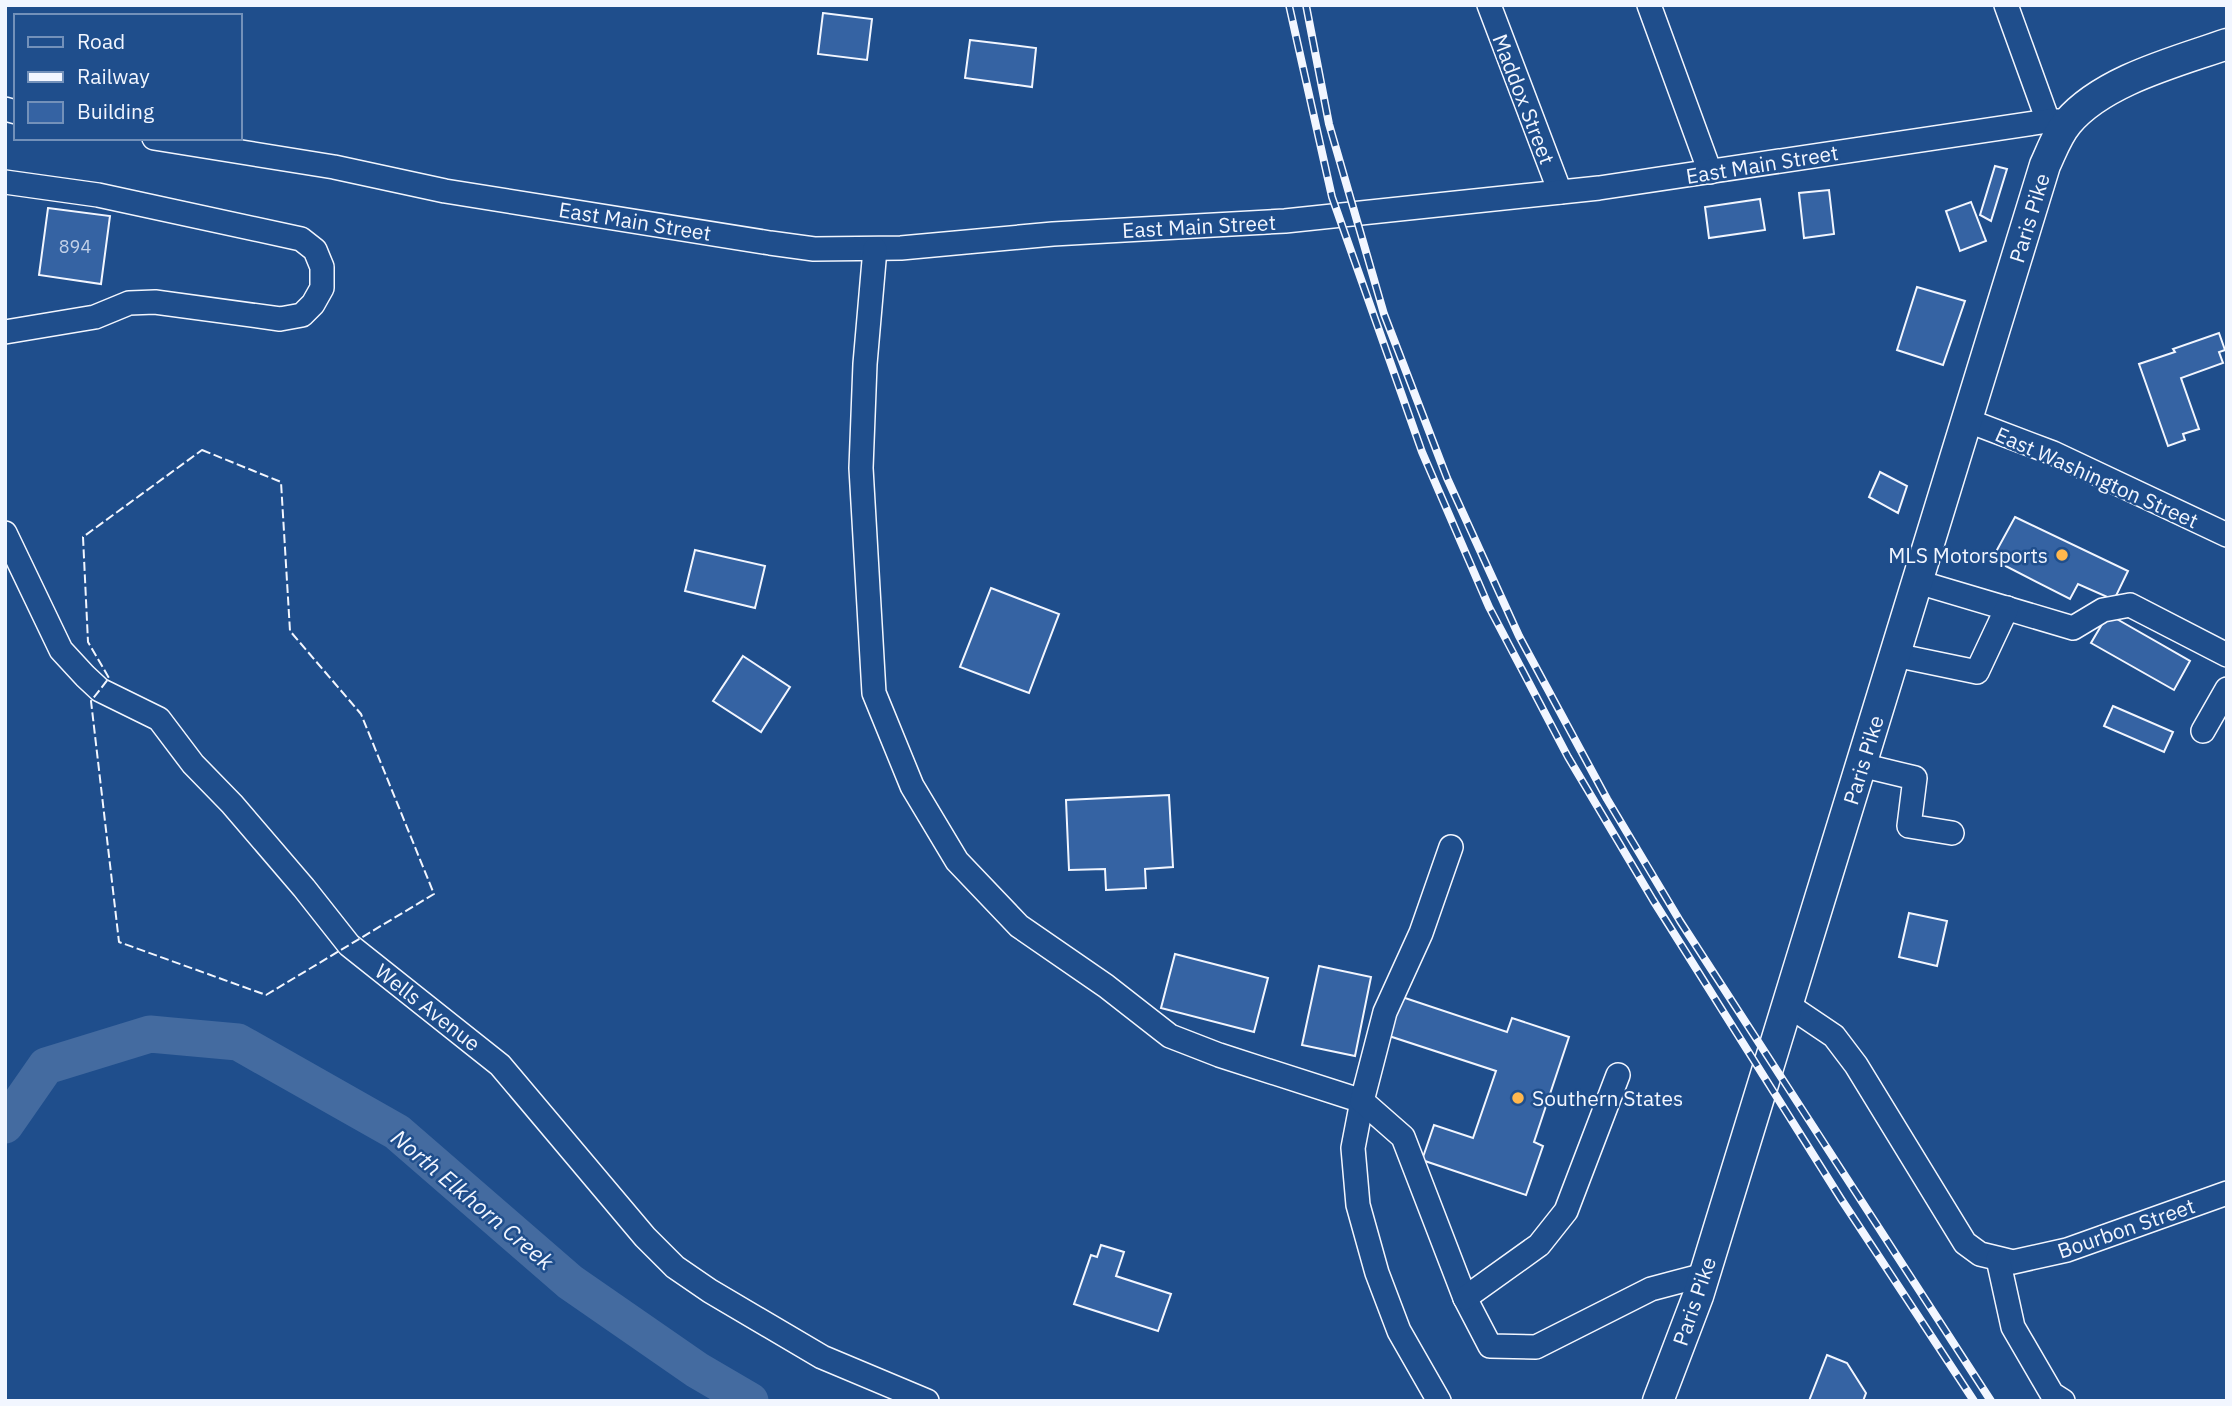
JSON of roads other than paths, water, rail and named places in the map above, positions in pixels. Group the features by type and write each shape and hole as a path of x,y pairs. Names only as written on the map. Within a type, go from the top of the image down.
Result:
{"main road":[{"path":"2059,121 2118,86 2168,64 2227,44"},
{"name":"Paris Pike","path":"1658,1401 1704,1275 2045,165 2058,135 2059,121"}],"street":[{"name":"Maddox Street","path":"1489,5 1559,192"},
{"path":"1649,5 1710,172"},
{"path":"2006,5 2059,121"},
{"name":"East Main Street","path":"166,140 334,167 445,191 770,243 814,249 875,249 960,244 1053,234 1284,221 1559,192 2059,121"},
{"path":"5,181 98,195 301,239 315,250 322,267 322,288 313,304 302,315 280,318 155,302 130,303 95,317 5,332"},
{"path":"875,249 865,364 861,468 874,693 912,786 957,861 1019,926 1106,986 1170,1036 1219,1055 1362,1101 1403,1136 1465,1298 1490,1346 1536,1347 1651,1289 1704,1275"},
{"name":"East Washington Street","path":"1966,420 2053,453 2227,535"},
{"name":"Wells Avenue","path":"5,533 61,650 100,690 159,719 193,764 241,815 349,945 500,1065 645,1237 675,1268 710,1292 822,1357 927,1401"},
{"path":"1918,582 2073,628 2103,610 2130,605 2227,654"},
{"path":"1895,655 1977,672 2007,608"},
{"path":"2203,731 2227,689"},
{"path":"1861,765 1915,778 1909,826 1952,833"},
{"path":"1439,1401 1399,1331 1377,1273 1359,1205 1353,1149 1362,1101 1385,1012 1421,933 1451,847"},
{"path":"1788,1005 1834,1036 1856,1065 1965,1243 1980,1254 1998,1259 2013,1327 2052,1394 2063,1401"},
{"path":"1465,1298 1539,1245 1566,1212 1618,1075"},
{"name":"Bourbon Street","path":"1998,1259 2013,1262 2067,1250 2227,1193"}],"waterway":[{"name":"North Elkhorn Creek","path":"5,1125 46,1066 150,1034 238,1042 397,1132 570,1282 697,1370 750,1401"}],"railway":[{"path":"1289,5 1332,197 1422,452 1489,607 1568,757 1653,900 1841,1199 1974,1401"},
{"path":"1306,5 1329,124 1384,314 1447,478 1519,636 1607,799 1680,921 1991,1401"}],"place":[{"name":"MLS Motorsports","path":"2062,555"},
{"name":"Southern States","path":"1518,1098"}]}
